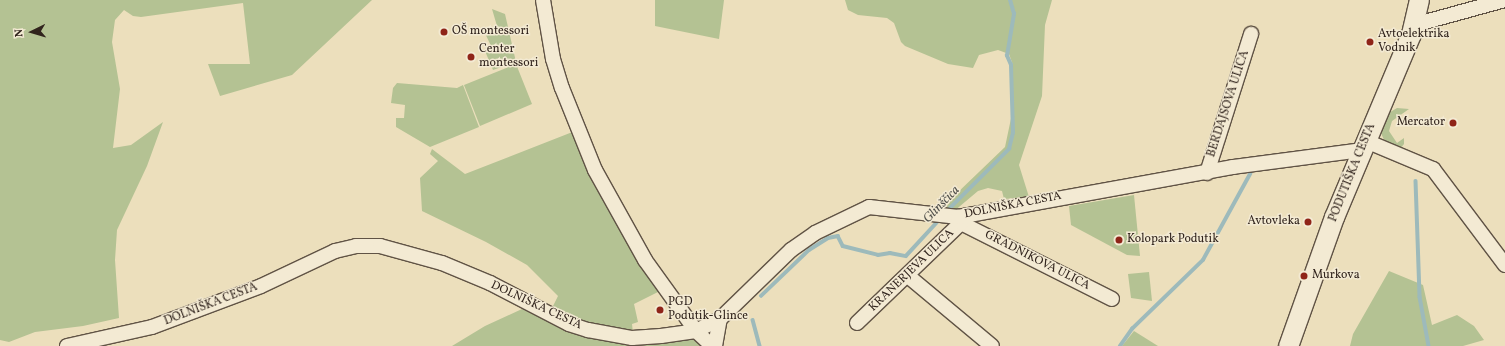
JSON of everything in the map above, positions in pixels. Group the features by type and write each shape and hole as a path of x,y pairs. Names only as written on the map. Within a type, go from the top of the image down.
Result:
{"street":[{"path":"543,0 553,59 562,88 595,170 631,238 696,331 712,346"},
{"name":"PODUTIŠKA CESTA","path":"1288,346 1334,217 1414,25 1419,0"},
{"path":"1414,25 1505,0"},
{"name":"BERDAJSOVA ULICA","path":"1207,173 1251,34"},
{"path":"1364,146 1433,169 1505,265"},
{"name":"DOLNIŠKA CESTA","path":"67,346 152,327 261,286 335,251 362,246 380,246 442,263 490,284 569,324 599,333 632,338 696,331 720,319 790,250 815,233 869,208 880,207 956,219 1233,167 1364,146"},
{"name":"KRANERJEVA ULICA","path":"858,323 908,276 956,219"},
{"name":"GRADNIKOVA ULICA","path":"956,219 1112,299"},
{"path":"908,276 992,346"},
{"path":"715,346 720,319"}],"green space":[{"path":"0,0 372,0 292,75 220,96 208,64 250,64 243,3 141,17 133,16 124,10 115,20 112,42 120,89 113,148 131,145 163,122 147,166 117,230 115,260 119,318 83,326 35,332 9,342 0,340"},
{"path":"655,0 724,0 719,39 655,26"},
{"path":"845,0 1052,0 1045,25 1042,96 1019,165 1029,197 1004,199 1002,191 988,188 978,191 953,212 945,209 954,196 1005,147 1013,109 1013,65 1009,54 998,50 979,55 973,68 948,64 905,46 901,42 894,23 887,18 858,15 848,10"},
{"path":"492,9 505,14 516,62 493,70 485,51 492,48 483,29 497,26"},
{"path":"516,64 532,104 480,126 464,85"},
{"path":"397,83 457,88 463,85 479,127 430,147 396,127 396,118 404,118 405,105 391,103 393,88"},
{"path":"1397,108 1409,109 1392,121 1389,131 1397,143 1404,138 1404,144 1400,149 1385,142 1380,131 1387,114"},
{"path":"575,131 662,290 634,304 638,322 632,324 633,333 604,331 551,310 558,296 527,265 486,242 422,211 420,178 438,161 430,154 432,149 465,174"},
{"name":"Kolopark Podutik","path":"1134,195 1140,256 1127,255 1071,225 1069,206"},
{"path":"1389,271 1423,285 1432,325 1457,315 1474,326 1484,340 1463,346 1350,346 1353,334"},
{"path":"1149,272 1152,301 1131,298 1128,274"},
{"path":"522,309 579,331 690,338 704,346 452,346 485,326"},
{"path":"1134,331 1158,346 1122,346"}],"waterway":[{"name":"Glinščica","path":"947,211 1009,149 1013,133 1011,65 1007,56 1014,14 1010,0"},
{"path":"1120,346 1132,329 1203,260 1250,174"},
{"path":"1416,181 1420,297 1429,346"},
{"name":"Glinščica","path":"761,296 809,250 828,238 838,236 843,246 878,255 890,253 906,256 940,219"},
{"name":"Glinščica","path":"753,320 760,346"}],"place":[{"name":"OŠ montessori","path":"444,32"},
{"name":"Avtoelektrika Vodnik","path":"1370,42"},
{"name":"Center montessori","path":"471,57"},
{"name":"Mercator","path":"1453,123"},
{"name":"Avtovleka","path":"1308,222"},
{"name":"Kolopark Podutik","path":"1119,240"},
{"name":"Murkova","path":"1304,276"},
{"name":"PGD Podutik-Glince","path":"660,310"}]}
